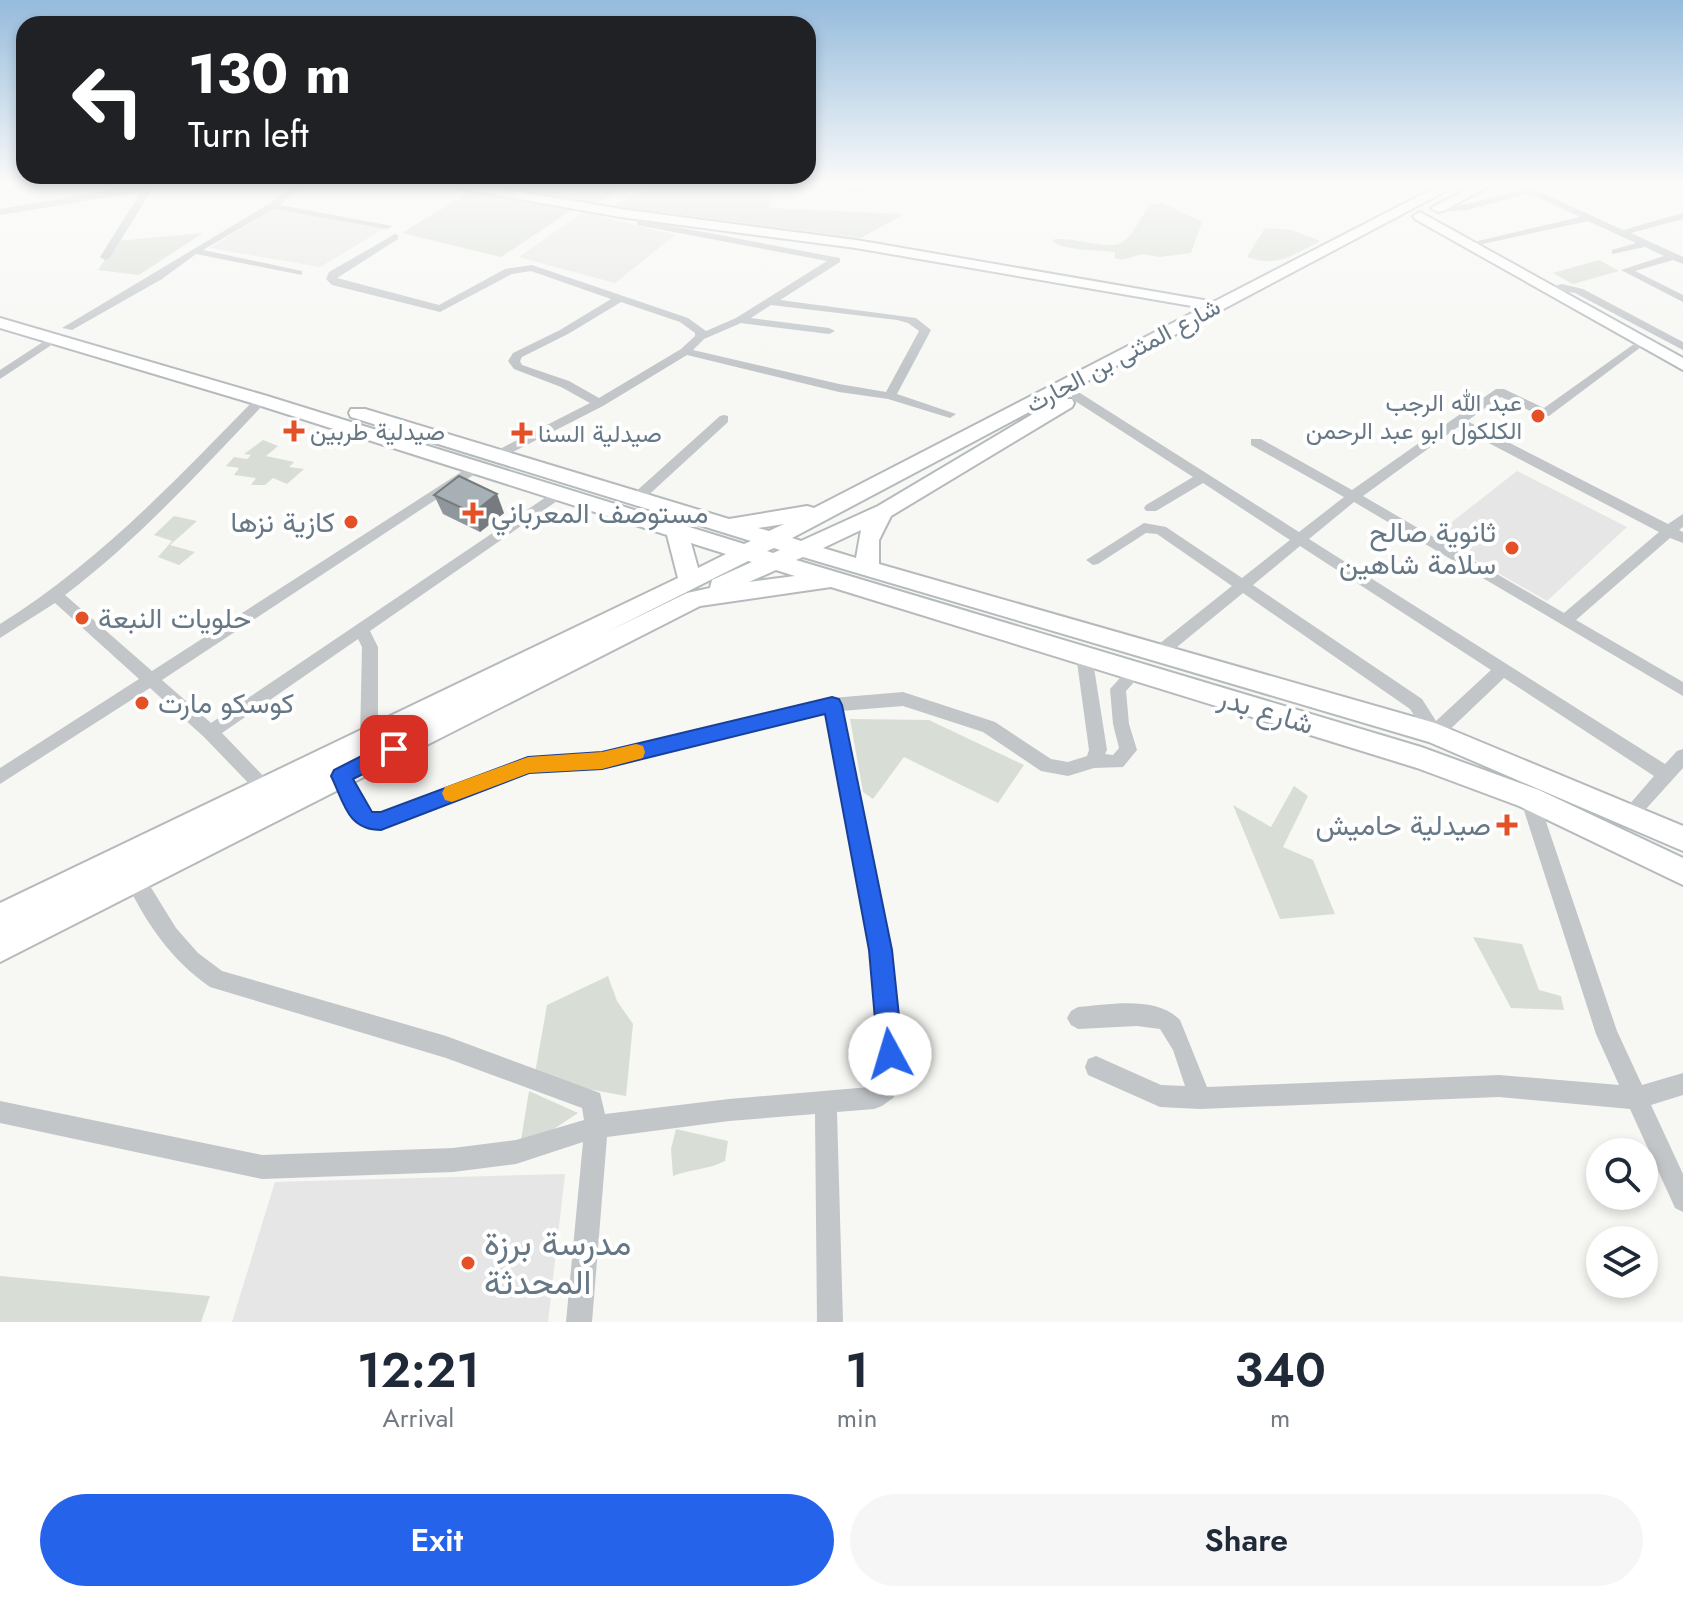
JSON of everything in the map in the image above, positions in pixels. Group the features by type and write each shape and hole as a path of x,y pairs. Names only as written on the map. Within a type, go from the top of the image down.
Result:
{"main road":[{"path":"866,246 1215,306"},
{"name":"شارع المثنى بن الحارث","path":"774,550 837,507 1332,246"},
{"name":"شارع المثنى بن الحارث","path":"774,550 803,549 885,511 1076,396 1362,246"},
{"path":"1474,246 1683,365"},
{"path":"0,305 60,334"},
{"path":"0,323 60,334 499,455 726,526 774,550"},
{"path":"125,352 261,400 677,531 750,551 774,550"},
{"path":"477,468 499,455"},
{"path":"726,526 837,507"},
{"path":"868,569 866,543 869,532 885,511"},
{"path":"677,531 692,590"},
{"name":"شارع بدر","path":"803,549 868,569 908,592 1084,655 1421,758 1529,798 1683,872"},
{"path":"0,918 369,739 774,550"},
{"name":"شارع بدر","path":"774,550 837,581 908,592 1160,652 1435,733 1683,839"},
{"path":"0,947 341,776 692,590 750,551"},
{"path":"692,590 837,581"}],"street":[{"path":"105,257 112,246"},
{"path":"0,375 203,246"},
{"path":"380,246 333,274 331,279 336,283 440,309 509,271 525,267 684,320 701,332 700,337"},
{"path":"499,455 599,403 685,351 700,337 740,320 836,260 760,246"},
{"path":"1616,252 1639,246"},
{"path":"1649,246 1678,259"},
{"path":"194,251 298,273"},
{"path":"1678,259 1626,270 1683,299"},
{"path":"1549,289 1562,287 1579,291 1683,347"},
{"path":"599,403 565,384 518,367 514,361 517,355 564,332 622,297"},
{"path":"769,302 897,317 919,325 925,330 890,396"},
{"path":"740,320 829,331"},
{"path":"1160,652 1353,496 1500,392 1545,413 1641,342"},
{"path":"685,351 839,388 890,396 950,414"},
{"path":"1076,396 1666,774"},
{"path":"0,632 57,596 186,476 261,400"},
{"path":"637,498 724,419"},
{"path":"1456,421 1676,534"},
{"path":"1256,442 1683,690"},
{"path":"0,777 477,468"},
{"path":"1151,508 1204,477"},
{"path":"210,732 560,494"},
{"path":"1566,620 1676,534 1683,519"},
{"path":"1093,560 1144,528 1161,530 1416,704 1435,733 1501,671"},
{"path":"57,596 210,732 265,789"},
{"path":"361,630 370,647 369,739"},
{"path":"1084,655 1098,750 1094,761"},
{"path":"341,776 360,814 368,821 381,821 528,765 602,760 832,705 903,699 989,727 1047,766 1068,769 1094,761 1117,762 1128,750 1121,724 1118,689 1136,671"},
{"path":"0,1112 262,1167 453,1160 516,1152 596,1127 874,1098 893,1079 880,950 832,705"},
{"path":"1630,814 1683,756"},
{"path":"1529,798 1607,1034 1683,1200"},
{"path":"135,879 155,916 192,965 217,980 446,1047 592,1101 596,1127 579,1322"},
{"path":"1078,1018 1145,1016 1166,1021 1175,1032 1200,1098"},
{"path":"1096,1067 1160,1096 1200,1098 1499,1086 1636,1098 1683,1084"},
{"path":"826,1102 830,1322"}],"shaded area":[{"path":"114,246 184,246 139,275 98,270"},
{"path":"214,246 356,246 320,267 210,248"},
{"path":"454,246 518,246 501,257"},
{"path":"535,246 662,246 615,283 519,257"},
{"path":"1063,246 1194,246 1191,253 1160,257 1142,254 1122,260 1115,258 1115,252"},
{"path":"1254,246 1311,246 1276,260 1247,257"},
{"path":"1599,260 1619,271 1573,284 1553,273"},
{"path":"263,440 278,446 266,456 294,462 289,467 304,469 287,484 273,478 265,485 251,485 256,478 234,475 239,468 226,466 234,457 247,459 251,455 244,454"},
{"path":"1517,471 1627,527 1547,601 1434,536"},
{"path":"174,516 197,521 170,545 195,552 179,565 158,557 172,541 154,535"},
{"path":"850,719 929,720 1024,765 998,803 904,757 873,799 863,792"},
{"path":"1294,786 1308,796 1283,847 1313,860 1335,914 1280,919 1233,805 1271,827"},
{"path":"1473,937 1522,944 1539,990 1561,996 1564,1010 1511,1008"},
{"path":"608,976 617,1001 633,1024 626,1096 534,1079 547,1005"},
{"path":"529,1091 578,1113 537,1140 521,1140"},
{"path":"676,1129 728,1141 725,1161 673,1176 671,1149"},
{"path":"565,1174 548,1322 232,1322 275,1182"},
{"path":"0,1276 210,1296 201,1322 0,1322"}],"building":[{"path":"459,476 497,494 473,513 434,495"}],"slow traffic":[{"path":"452,793 528,765 602,760 636,752"}],"place":[{"name":"عبد الله الرجب الكلكول ابو عبد الرحمن","path":"1538,416"},
{"name":"صيدلية طربين","path":"294,431"},
{"name":"صيدلية السنا","path":"522,433"},
{"name":"مستوصف المعرباني","path":"473,513"},
{"name":"كازية نزها","path":"351,522"},
{"name":"ثانوية صالح سلامة شاهين","path":"1512,548"},
{"name":"حلويات النبعة","path":"82,618"},
{"name":"كوسكو مارت","path":"142,703"},
{"name":"صيدلية حاميش","path":"1507,825"},
{"name":"مدرسة برزة المحدثة","path":"468,1263"}],"route":[{"path":"394,749 341,776 360,814 368,821 381,821 528,765 602,760 832,705 880,950 890,1054"}]}
